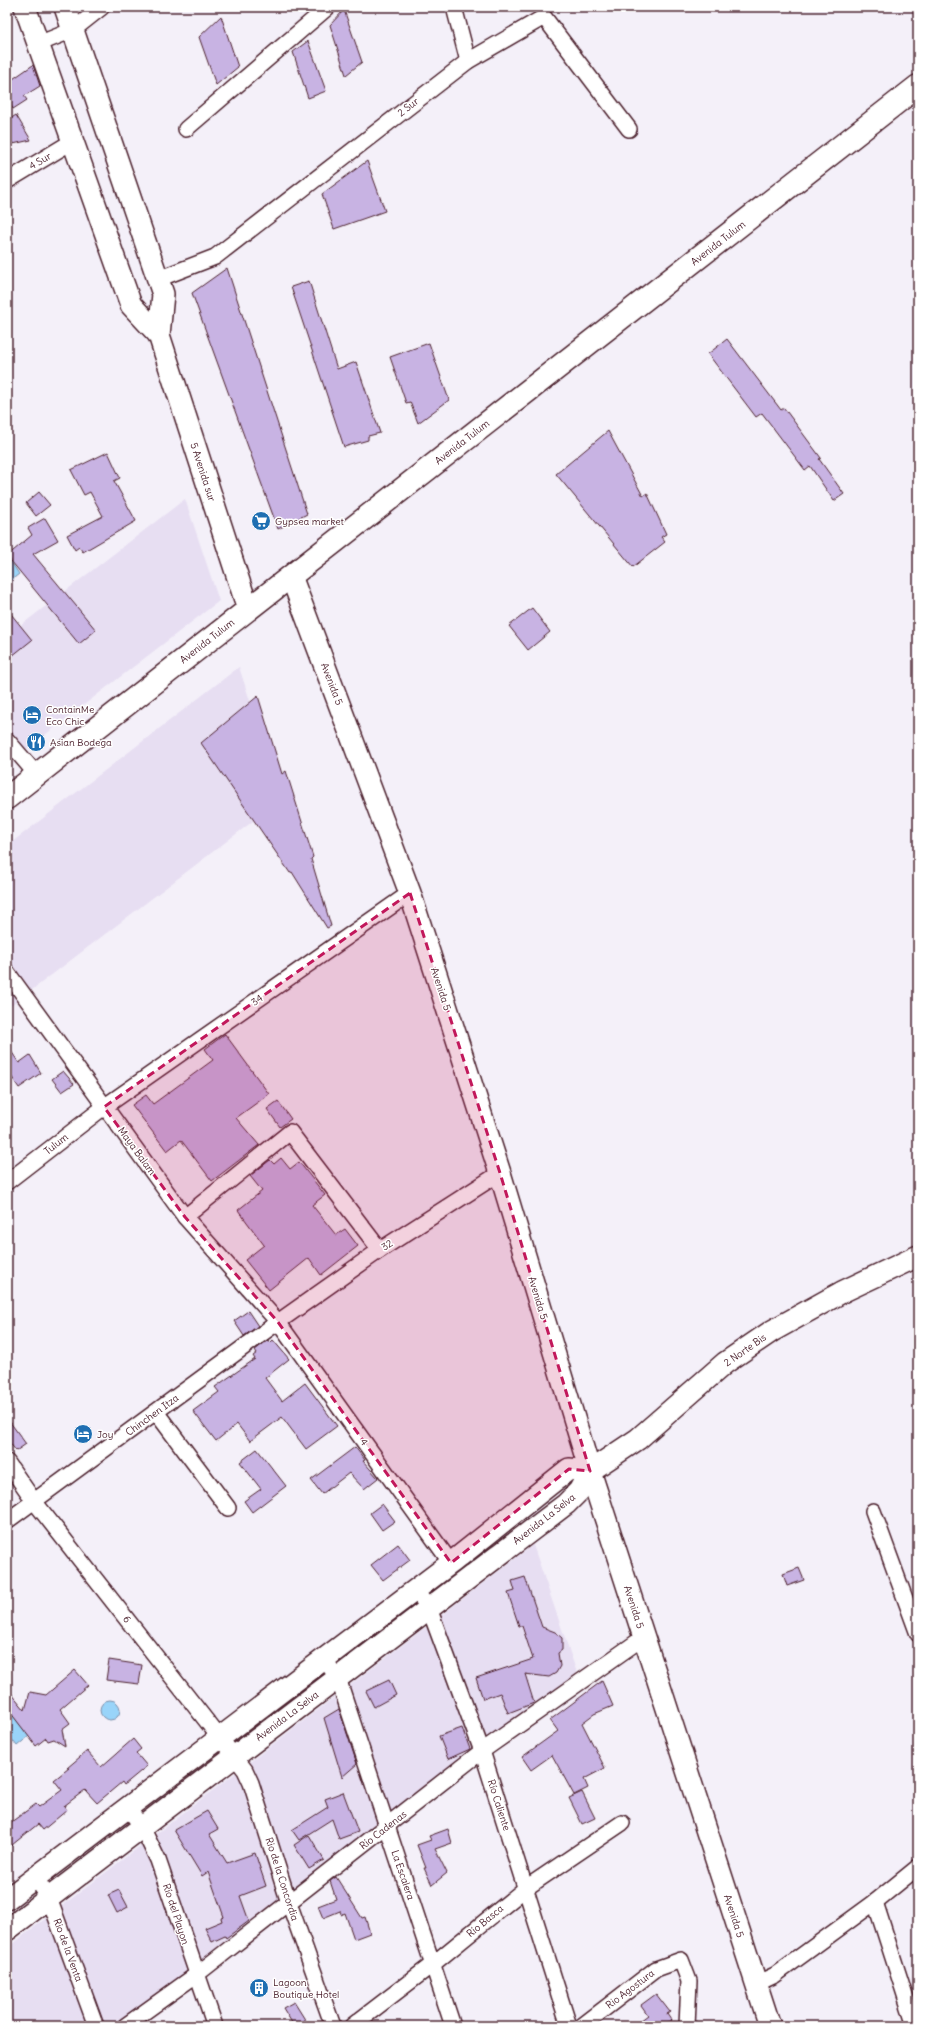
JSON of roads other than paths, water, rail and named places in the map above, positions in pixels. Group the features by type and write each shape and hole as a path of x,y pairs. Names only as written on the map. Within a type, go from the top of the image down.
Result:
{"highway":[{"name":"Avenida Tulum","path":"7,798 918,86"}],"street":[{"path":"25,7 130,305 159,335"},
{"path":"65,7 163,294 159,335"},
{"path":"38,44 73,30 102,7"},
{"path":"186,129 328,7"},
{"path":"454,7 468,60"},
{"name":"2 Sur","path":"158,279 215,257 468,60 544,17 630,129"},
{"name":"4 Sur","path":"7,181 73,141"},
{"name":"5 Avenida sur","path":"159,335 248,609"},
{"name":"Avenida 5","path":"291,576 410,893 500,1173 590,1472 770,2026"},
{"path":"7,740 38,775"},
{"name":"34","path":"104,1107 410,893"},
{"name":"Maya Balam","path":"7,972 185,1217 278,1322"},
{"name":"Tulum","path":"7,1182 104,1107"},
{"path":"185,1217 290,1132 380,1250"},
{"name":"32","path":"278,1322 380,1250 500,1173"},
{"name":"2 Norte Bis","path":"590,1472 638,1439 725,1363 772,1331 844,1291 918,1256"},
{"name":"Chinchen Itza","path":"7,1521 278,1322"},
{"name":"4","path":"278,1322 451,1563"},
{"path":"156,1412 228,1508"},
{"name":"6","path":"7,1462 34,1501 220,1738"},
{"path":"7,1899 451,1563 570,1469 590,1472"},
{"name":"Avenida La Selva","path":"7,1930 566,1504 579,1492 590,1472"},
{"path":"873,1511 918,1634"},
{"name":"Río Caliente","path":"415,1590 429,1608 482,1751 569,2026"},
{"name":"Río Cadenas","path":"125,2026 196,1976 482,1751 644,1637"},
{"name":"La Escalera","path":"324,1659 338,1678 386,1828 453,2026"},
{"name":"Rio de la Concordia","path":"220,1738 235,1756 251,1783 289,1903 333,2026"},
{"name":"Río del Playon","path":"128,1808 142,1827 158,1860 196,1976 215,2026"},
{"name":"Río Basca","path":"352,2026 433,1964 526,1888 622,1823"},
{"path":"756,1984 775,1975 875,1902 918,1867"},
{"name":"Rio de la Venta","path":"35,1877 49,1898 96,2026"},
{"path":"875,1902 915,2026"},
{"name":"Rio Agostura","path":"582,2026 656,1969 681,1960 689,1981 686,2026"}],"water":[{"path":"7,556 19,574 9,582 7,579"},
{"path":"110,1700 117,1703 120,1710 117,1717 110,1720 103,1717 100,1710 103,1703"},
{"path":"7,1708 29,1736 17,1746 7,1733"}],"place":[{"name":"Gypsea market","path":"261,521"},
{"name":"ContainMe Eco Chic","path":"32,715"},
{"name":"Asian Bodega","path":"36,742"},
{"name":"Joy","path":"83,1434"},
{"name":"Lagoon Boutique Hotel","path":"259,1988"}]}
